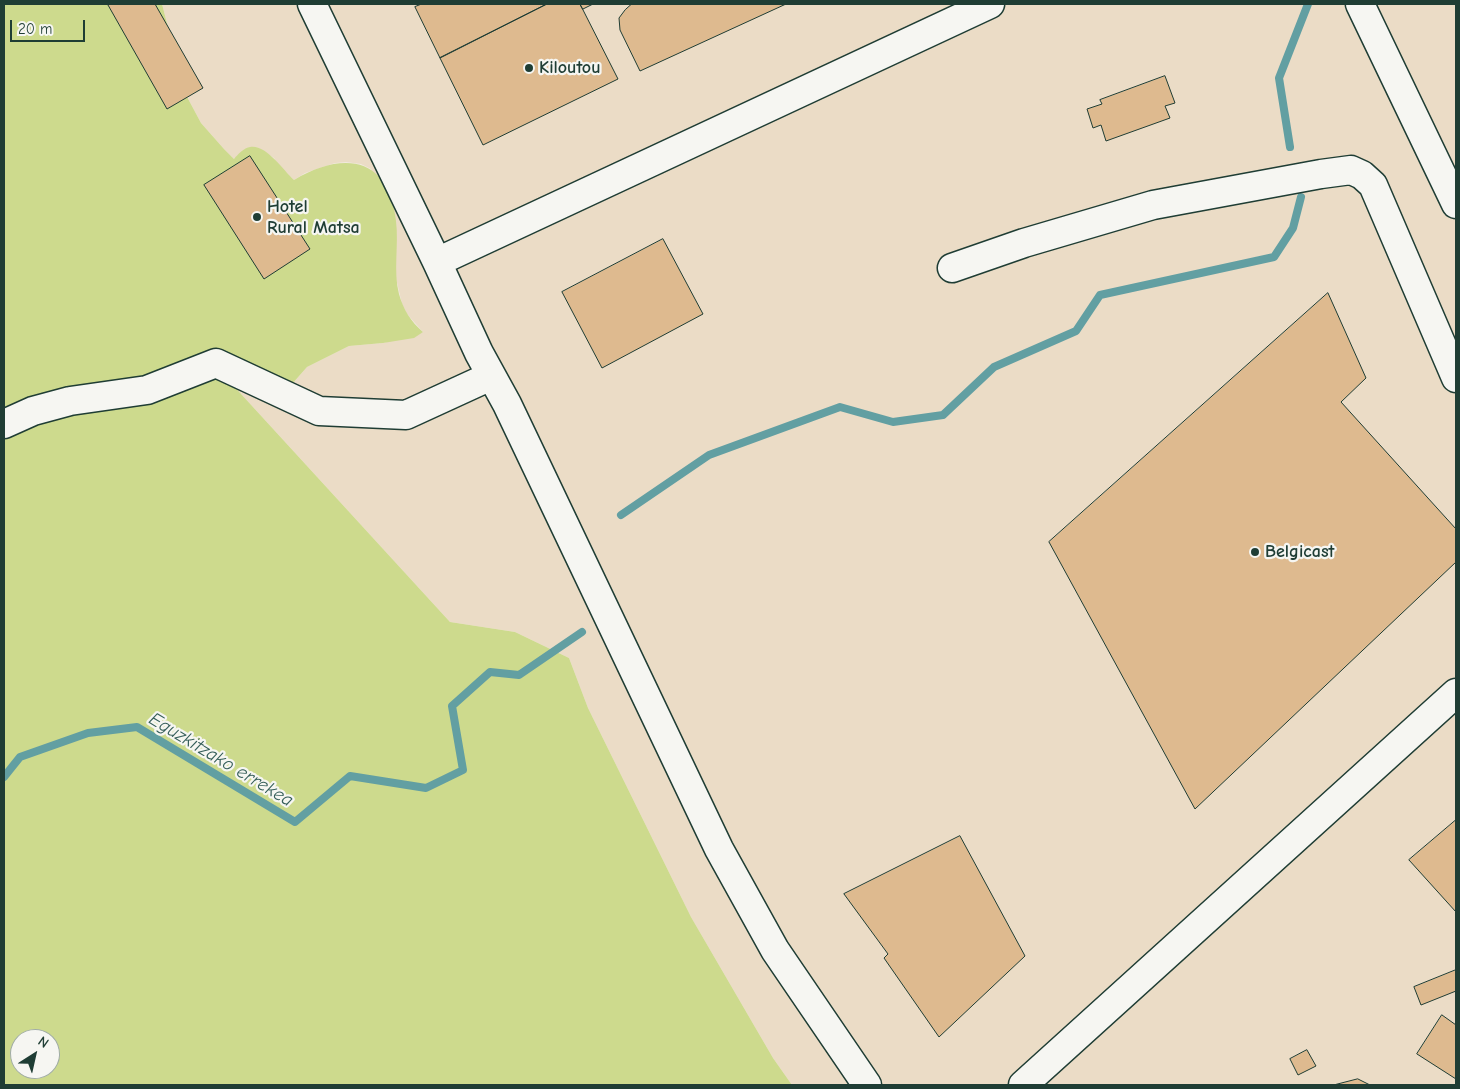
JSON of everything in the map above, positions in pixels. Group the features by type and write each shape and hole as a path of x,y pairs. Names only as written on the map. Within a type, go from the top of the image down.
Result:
{"street":[{"path":"312,4 437,262 479,354 490,376 508,404 719,849 775,950 867,1085"},
{"path":"437,262 990,4"},
{"path":"1360,4 1447,163 1456,204"},
{"path":"952,268 1024,243 1154,205 1312,175 1351,170 1362,175 1373,185 1456,378"},
{"path":"4,424 33,411 70,401 147,390 216,364 318,411 406,415 490,376"},
{"path":"1023,1085 1456,693"}],"shaded area":[{"path":"162,4 1456,4 1456,1085 792,1085 773,1058 691,917 588,708 569,658 515,632 450,622 220,371 285,392 307,367 349,346 383,343 423,332 407,314 402,304 371,169 361,164 335,163 305,173 294,180 279,166 274,158 259,148 247,148 234,159 201,123 178,80"}],"green space":[{"path":"4,4 162,4 178,80 201,123 234,159 246,149 256,147 268,153 294,180 330,165 346,163 361,165 374,172 384,183 392,199 396,221 396,276 399,294 408,315 423,332 414,338 349,346 307,367 285,392 220,371 450,622 515,632 569,658 588,708 691,917 773,1058 792,1085 4,1085"}],"building":[{"path":"109,4 155,4 203,88 167,109"},
{"path":"422,4 547,4 440,58 415,7"},
{"name":"Kiloutou","path":"547,4 580,4 618,79 483,145 440,58"},
{"path":"580,4 593,4 583,9"},
{"path":"632,4 786,4 640,71 620,30 619,18"},
{"path":"1165,76 1175,103 1165,106 1170,118 1106,141 1101,125 1093,128 1087,109 1102,104 1100,100"},
{"name":"Hotel Rural Matsa","path":"250,156 310,249 264,279 204,185"},
{"path":"663,239 703,314 602,368 562,292"},
{"name":"Belgicast","path":"1328,293 1366,378 1341,402 1456,529 1456,562 1195,809 1049,542"},
{"path":"1456,820 1456,912 1409,860"},
{"path":"960,836 1025,956 939,1037 884,958 888,954 844,894"},
{"path":"1456,970 1456,991 1421,1005 1414,987"},
{"path":"1442,1015 1456,1025 1456,1079 1417,1054"},
{"path":"1307,1050 1316,1066 1298,1075 1290,1059"},
{"path":"1358,1079 1370,1085 1334,1085"}],"waterway":[{"name":"Eguzkitzako errekea","path":"1290,147 1279,78 1308,4"},
{"name":"Eguzkitzako errekea","path":"621,515 709,455 840,407 893,422 943,415 994,367 1076,331 1100,295 1274,257 1293,228 1301,197"},
{"name":"Eguzkitzako errekea","path":"4,777 20,757 88,733 137,727 295,822 350,776 426,788 463,770 452,706 490,672 519,675 582,632"}],"place":[{"name":"Kiloutou","path":"529,68"},
{"name":"Hotel Rural Matsa","path":"257,217"},
{"name":"Belgicast","path":"1255,552"}]}
